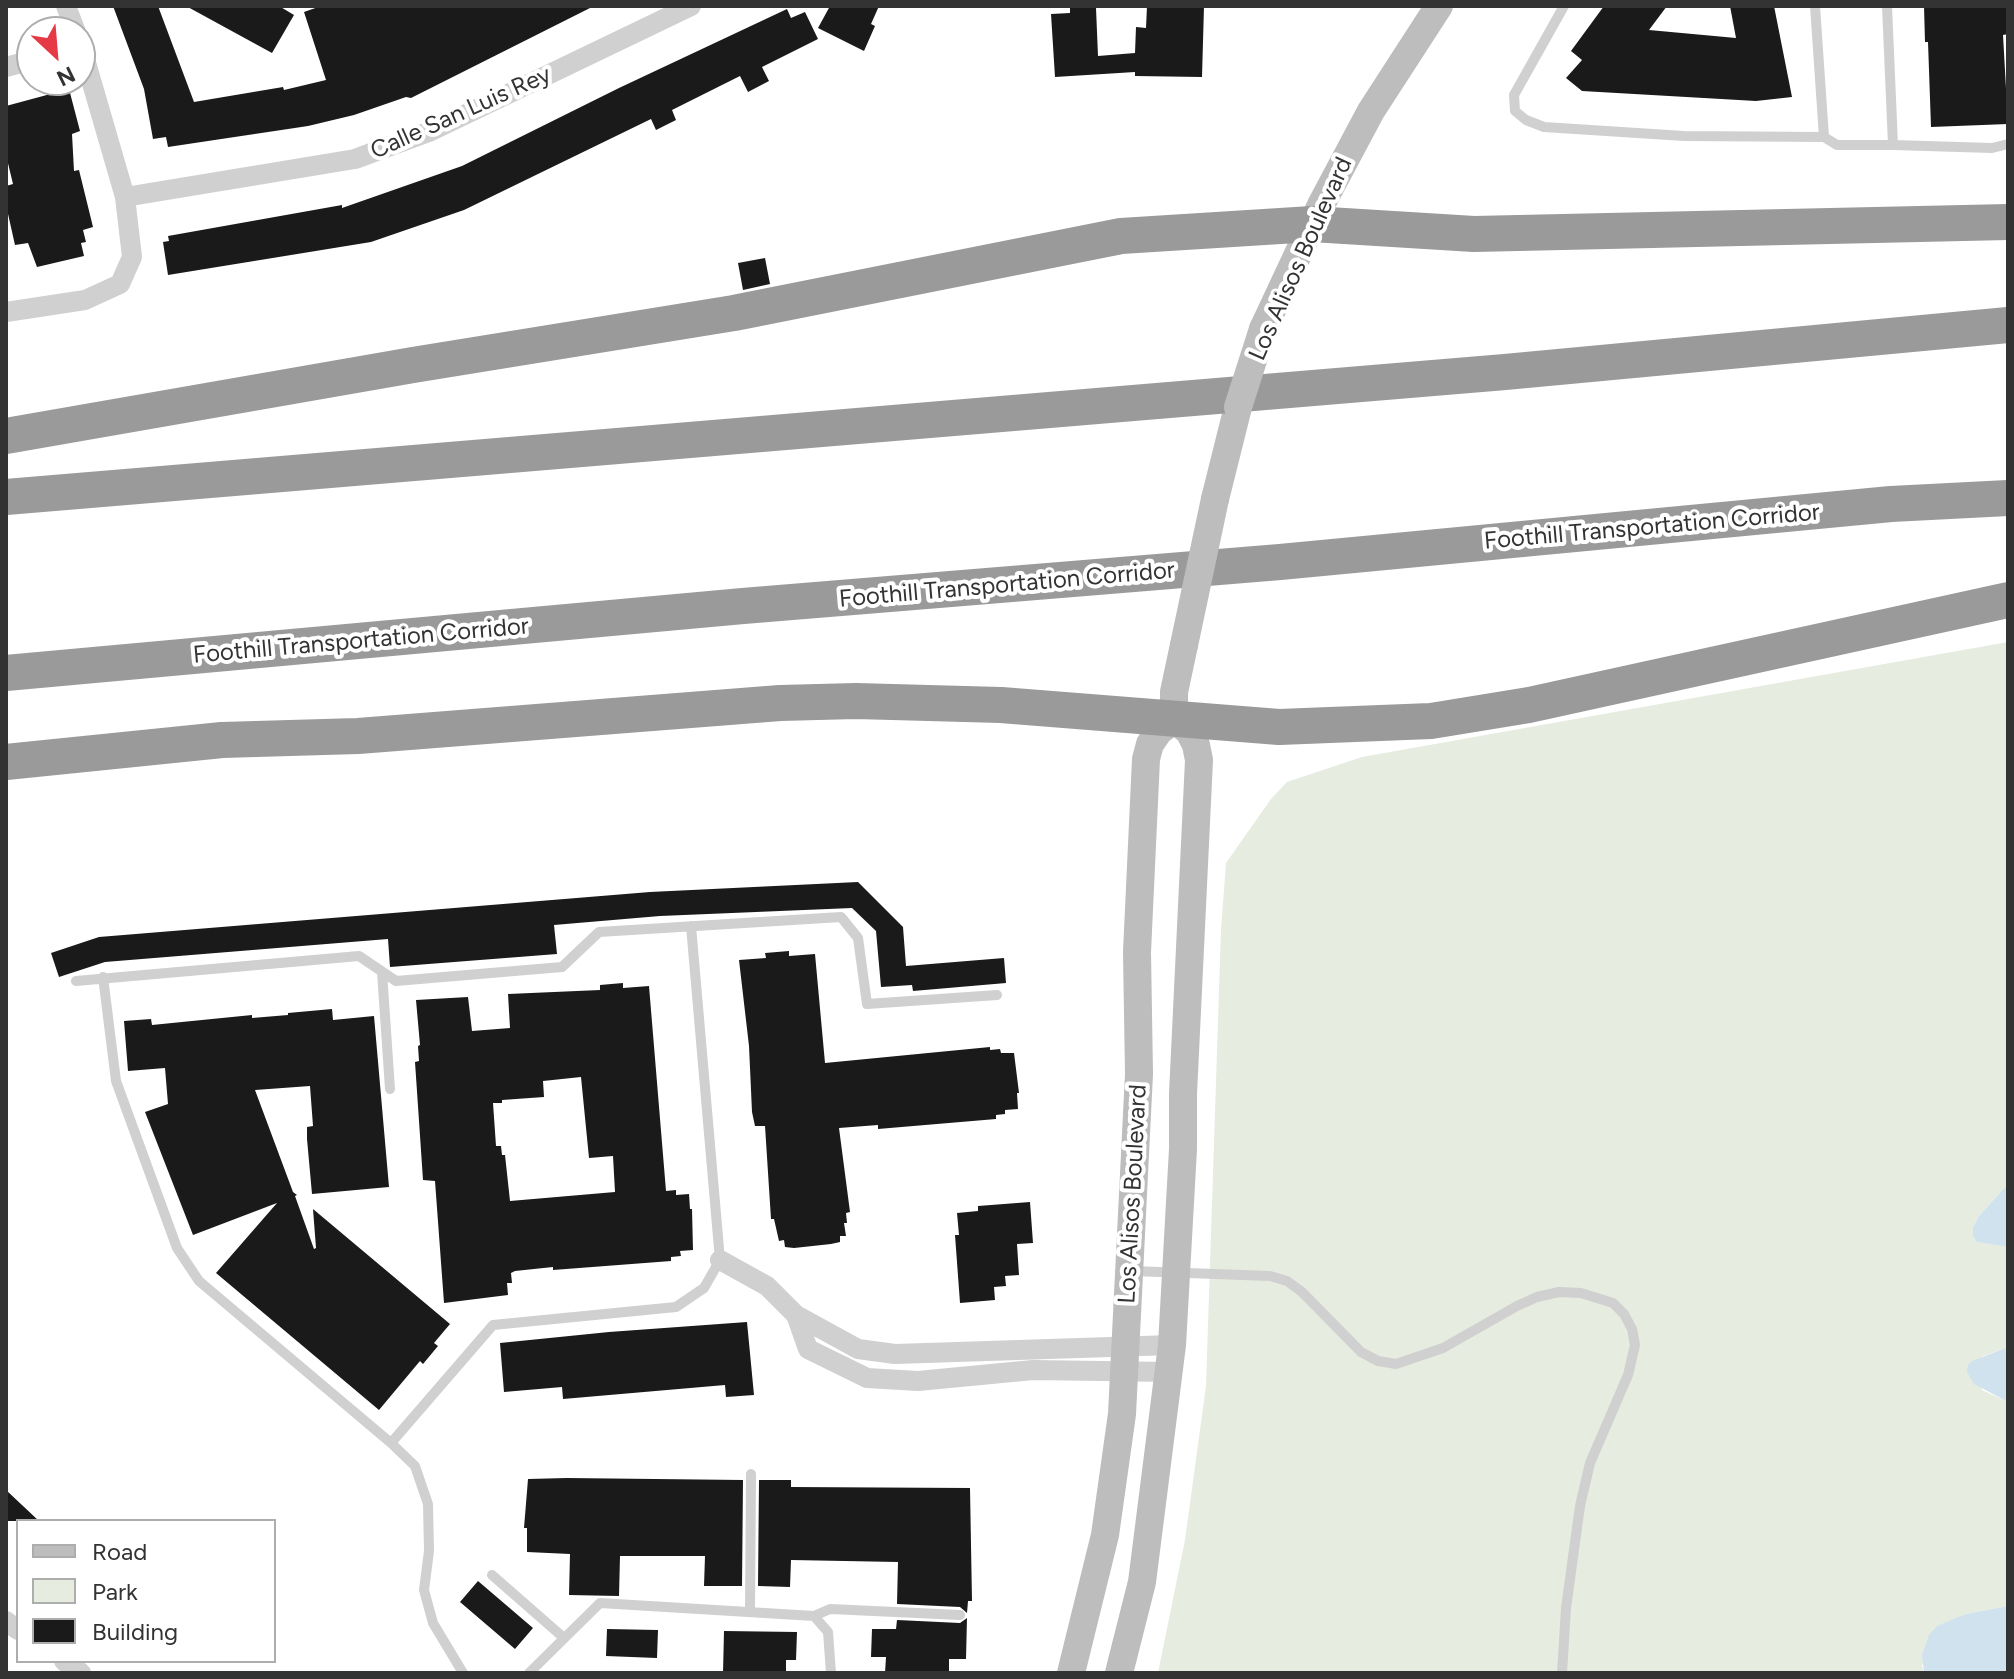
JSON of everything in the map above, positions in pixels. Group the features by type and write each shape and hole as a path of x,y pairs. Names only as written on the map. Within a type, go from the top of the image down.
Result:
{"highway":[{"path":"6,436 734,313 1121,236 1312,224 1474,234 2008,222"},
{"path":"6,497 1473,374 2008,325"},
{"name":"Foothill Transportation Corridor","path":"6,673 743,606 1280,562 1891,504 2008,498"},
{"path":"6,762 222,740 358,736 780,703 856,701 1001,705 1279,727 1431,721 1529,705 2008,600"}],"main road":[{"name":"Los Alisos Boulevard","path":"1174,720 1174,692 1215,499 1238,407 1263,329 1312,224 1371,111 1439,6"},
{"name":"Los Alisos Boulevard","path":"1071,1673 1105,1535 1122,1414 1139,1074 1137,952 1146,759 1150,744 1159,731 1174,720"},
{"name":"Los Alisos Boulevard","path":"1119,1673 1142,1582 1171,1358 1199,760 1189,731 1174,720"}],"street":[{"name":"Calle San Luis Rey","path":"125,197 355,159 431,131 691,6"},
{"path":"6,312 85,300 120,284 132,257 125,197 96,96"},
{"path":"720,1260 767,1286 796,1315 858,1349 895,1354 1171,1358"},
{"path":"796,1315 808,1349 867,1378 918,1381 1125,1359"}],"lane":[{"path":"1564,6 1514,95 1515,111 1526,120 1544,127 1684,136 1824,137 1837,145 1992,148 2008,144"},
{"path":"1815,6 1824,137"},
{"path":"1887,6 1893,145"},
{"path":"76,981 359,956 396,981 562,967 599,932 841,917 858,938 867,1004 997,995"},
{"path":"391,1443 493,1325 676,1307 704,1288 720,1260 691,926"},
{"path":"382,972 390,1089"},
{"path":"103,977 116,1081 177,1248 199,1281 415,1466 428,1504 429,1551 424,1590 433,1623 463,1673"},
{"path":"1130,1271 1270,1276 1287,1281 1302,1292 1361,1352 1378,1361 1396,1364 1443,1348 1537,1297 1559,1292 1581,1293 1613,1303 1632,1329 1635,1345 1628,1375 1590,1463 1580,1506 1566,1608 1562,1673"},
{"path":"750,1610 751,1474"},
{"path":"492,1575 564,1638"},
{"path":"529,1673 600,1603 814,1616 830,1609 960,1615"},
{"path":"814,1616 828,1632 831,1673"}],"green space":[{"path":"2008,642 2008,1184 1979,1216 1973,1227 1973,1236 1978,1242 2008,1247 2008,1347 1981,1357 1982,1390 2008,1402 2008,1606 1966,1614 1922,1665 1924,1673 1158,1673 1185,1540 1206,1386 1221,930 1226,863 1271,799 1287,782 1362,757"}],"water":[{"path":"2008,1184 2008,1247 1977,1242 1973,1227"},
{"path":"2008,1347 2008,1402 1974,1384 1967,1372 1972,1361"},
{"path":"2008,1606 2008,1673 1924,1673 1922,1655 1929,1635 1937,1626 1966,1614"}],"building":[{"path":"113,6 158,6 194,102 283,87 284,90 326,80 304,12 321,6 594,6 411,98 308,126 168,147 166,137 153,139 144,89"},
{"path":"186,6 279,6 294,15 272,53"},
{"path":"830,6 879,6 871,24 875,26 864,51 818,28"},
{"path":"1070,6 1096,8 1098,56 1135,53 1136,27 1146,28 1147,6 1204,6 1202,77 1135,76 1135,72 1055,77 1051,14 1070,13"},
{"path":"1604,6 1667,6 1649,30 1736,38 1730,6 1774,6 1792,97 1756,101 1582,91 1566,78 1582,60 1571,51"},
{"path":"1924,6 2007,6 2008,34 2003,35 2008,124 1931,127"},
{"path":"787,9 791,18 805,12 818,39 762,67 769,81 748,92 740,76 672,110 676,120 656,130 651,119 464,210 371,242 168,275 163,242 169,241 168,236 342,205 342,208 462,166"},
{"path":"43,96 71,96 80,131 72,134 74,171 79,170 93,227 83,230 86,242 81,243 84,256 37,267 28,243 15,245 6,205 6,186 13,184 6,155 6,106"},
{"path":"765,258 770,284 743,290 738,263"},
{"path":"858,882 903,927 906,966 1004,958 1006,983 913,991 912,985 881,987 876,931 852,908 660,916 554,925 557,954 390,967 388,939 105,962 59,977 51,953 99,937 650,892"},
{"path":"789,951 789,956 815,954 825,1063 990,1047 990,1050 1000,1049 1001,1053 1014,1053 1019,1093 1018,1109 1005,1110 1005,1114 996,1115 996,1119 878,1129 878,1125 839,1128 850,1212 846,1213 847,1223 844,1223 846,1236 840,1236 840,1242 794,1248 785,1247 784,1240 779,1241 774,1219 771,1219 765,1126 755,1126 752,1112 749,1046 739,960 766,958 765,953"},
{"path":"623,983 623,988 649,986 666,1191 676,1190 676,1195 689,1194 693,1250 680,1251 681,1256 671,1257 671,1261 515,1271 511,1273 512,1283 507,1283 508,1295 444,1303 435,1181 423,1180 415,1062 419,1061 420,1045 416,1000 468,997 472,1031 510,1028 508,994 600,990 600,985","holes":["581,1077 589,1158 613,1156 615,1192 510,1201 505,1155 502,1155 501,1146 496,1146 493,1103 544,1097 543,1081"]},
{"path":"332,1009 333,1020 374,1016 389,1187 312,1194 307,1139 307,1127 313,1126 310,1086 255,1090 293,1192 297,1195 314,1249 313,1209 450,1324 434,1343 438,1346 423,1364 420,1361 379,1410 216,1273 277,1203 193,1235 145,1112 168,1104 165,1068 128,1071 124,1021 151,1019 152,1025"},
{"path":"1030,1202 1033,1243 1017,1244 1019,1275 1005,1276 1006,1286 994,1287 995,1300 960,1303 955,1235 959,1235 957,1213 978,1211 978,1206"},
{"path":"747,1322 754,1395 726,1397 725,1385 563,1399 562,1387 504,1392 500,1343"},
{"path":"528,1479 743,1480 742,1586 704,1586 705,1556 620,1556 619,1596 569,1595 570,1554 527,1552 527,1528 524,1528"},
{"path":"759,1480 791,1480 791,1487 970,1488 972,1601 968,1601 967,1613 960,1607 897,1604 898,1562 791,1560 790,1587 758,1586"},
{"path":"6,1490 37,1519 6,1521"},
{"path":"478,1581 533,1628 515,1649 460,1602"},
{"path":"967,1618 966,1659 949,1659 949,1673 885,1673 886,1657 871,1657 872,1629 896,1629 897,1620 960,1623"},
{"path":"607,1629 658,1630 657,1658 606,1656"},
{"path":"724,1631 797,1632 796,1660 786,1660 786,1673 723,1673"}]}
